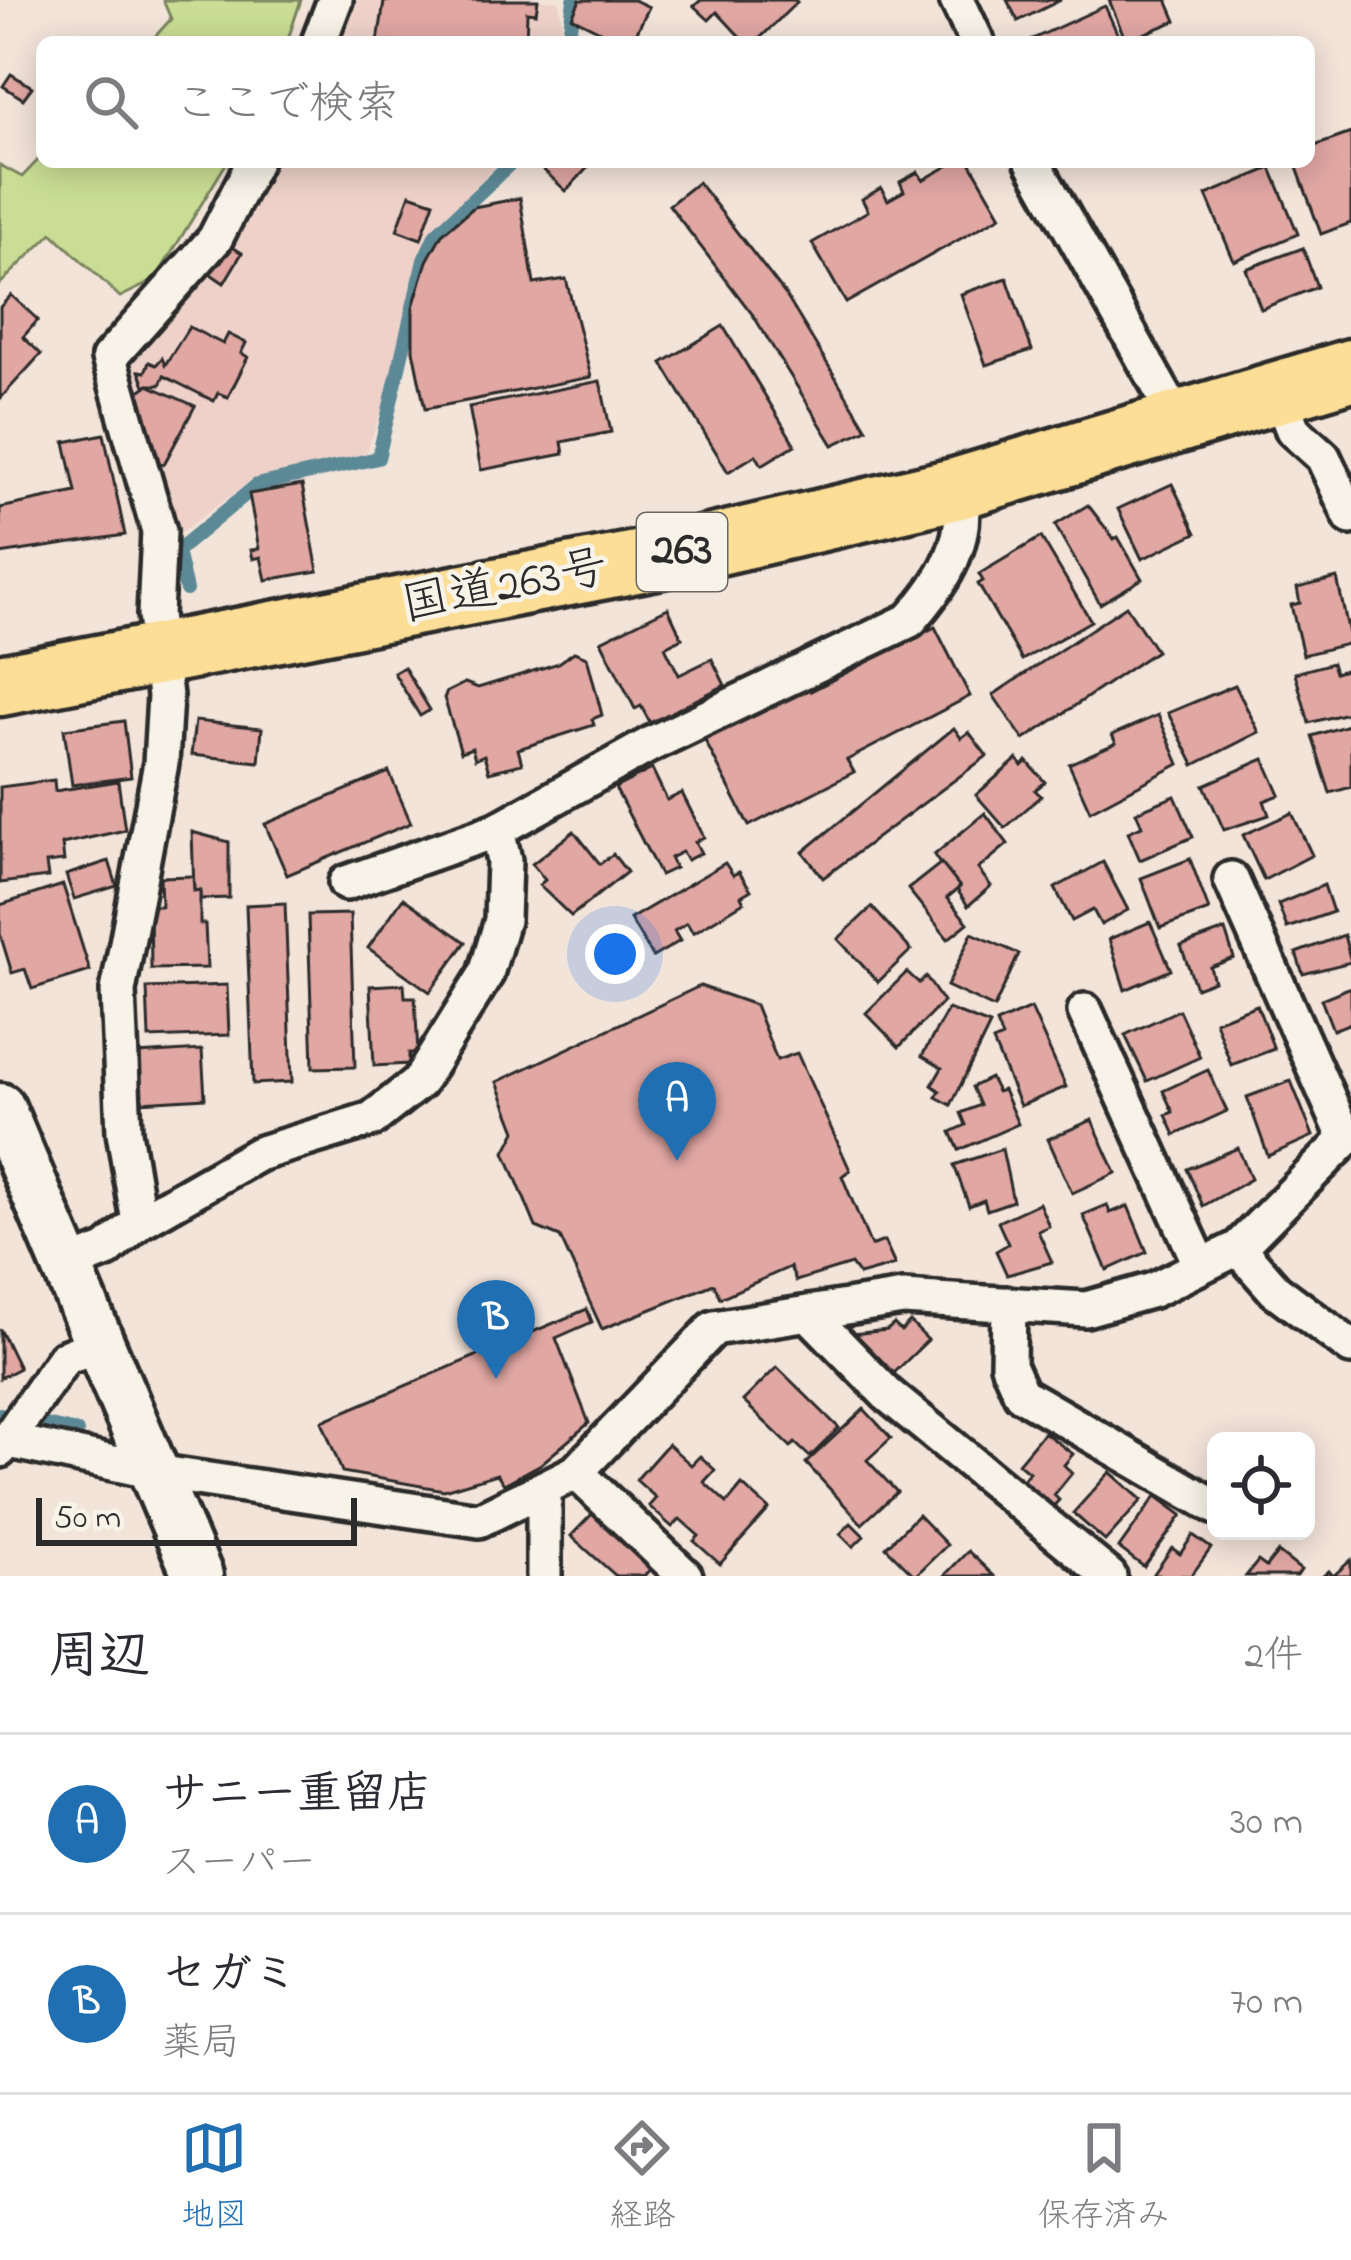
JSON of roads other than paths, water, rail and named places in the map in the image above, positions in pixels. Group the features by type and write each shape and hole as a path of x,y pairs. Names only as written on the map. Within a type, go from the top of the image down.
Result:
{"highway":[{"name":"国道263号","path":"0,686 667,556 959,488 1351,370"}],"street":[{"path":"321,36 335,0"},
{"path":"957,0 974,36"},
{"path":"139,1222 124,1132 118,991 161,763 161,655 155,615 159,531 109,358 215,239 251,168"},
{"path":"1036,168 1179,422"},
{"path":"1279,392 1293,430 1323,458 1351,517"},
{"path":"346,883 496,830 651,744 910,620 941,586 966,519 959,488"},
{"path":"69,1265 107,1250 139,1222 259,1154 372,1119 419,1082 486,974 497,938 504,861 496,830"},
{"path":"101,1343 64,1358 3,1444 155,1472 479,1520 576,1472 714,1328 903,1298 1086,1309 1153,1290 1238,1248 1348,1137 1231,879"},
{"path":"1085,1011 1201,1266"},
{"path":"0,1108 198,1576"},
{"path":"1238,1248 1275,1290 1351,1348"},
{"path":"1009,1304 1008,1365 1021,1394 1207,1502"},
{"path":"808,1313 886,1394 1109,1576"},
{"path":"576,1472 686,1576"},
{"path":"544,1488 544,1576"}],"waterway":[{"path":"569,36 574,0"},
{"path":"186,590 177,551 257,485 378,458 424,260 436,234 506,168"},
{"path":"0,1414 4,1415"},
{"path":"41,1424 77,1432"}],"place":[{"name":"サニー重留店","path":"677,1161"},
{"name":"セガミ","path":"496,1379"}]}
